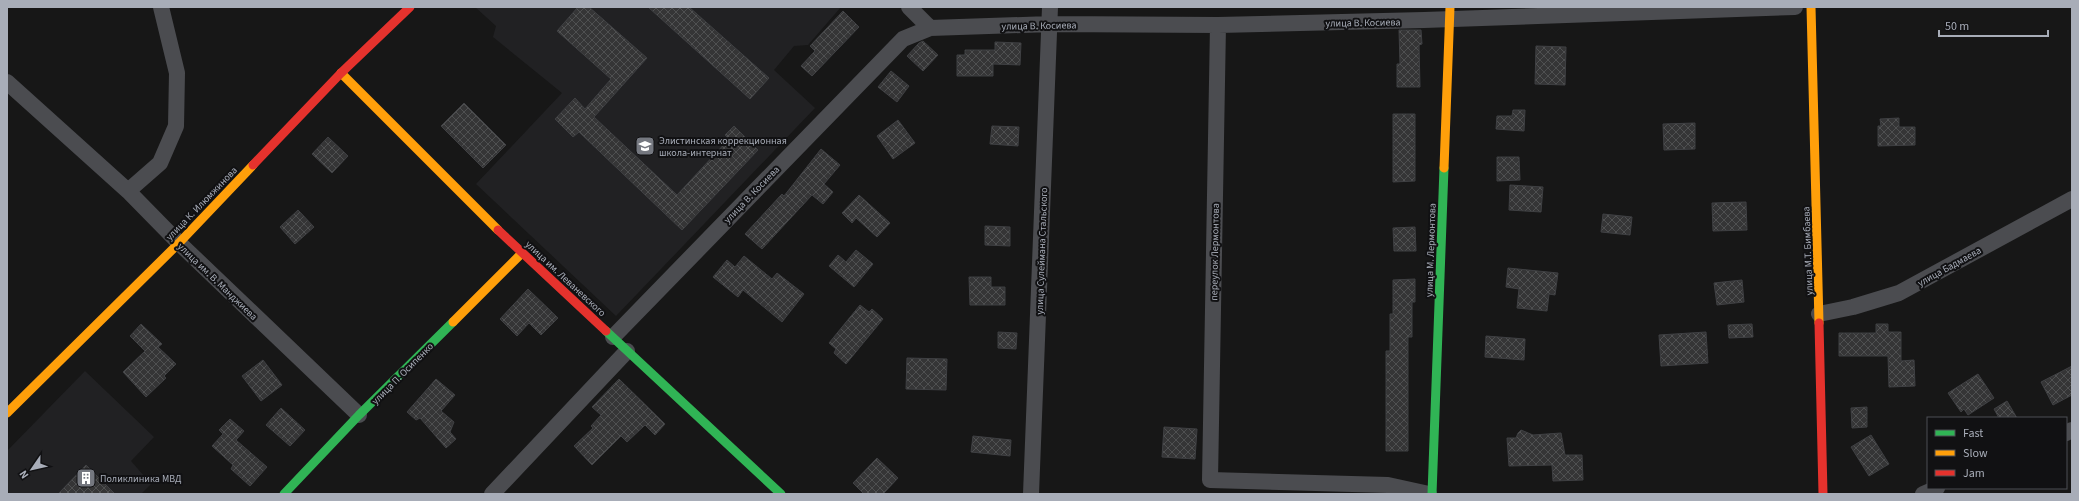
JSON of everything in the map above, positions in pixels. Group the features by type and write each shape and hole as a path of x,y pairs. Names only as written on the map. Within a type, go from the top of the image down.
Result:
{"street":[{"path":"128,191 160,163 176,126 177,73 161,7"},
{"name":"улица К. Илюмжинова","path":"7,413 179,243 341,73 410,7"},
{"path":"909,7 930,28"},
{"name":"улица Сулеймана Стальского","path":"1031,494 1050,7"},
{"name":"улица В. Косиева","path":"613,337 903,39 930,28 1050,24 1218,25 1450,13 1795,7"},
{"name":"улица М.Т. Бимбаева","path":"1811,7 1823,494"},
{"name":"улица М. Лермонтова","path":"1430,494 1450,13"},
{"name":"переулок Лермонтова","path":"1218,25 1210,480 1388,485 1430,494"},
{"name":"улица им. Леваневского","path":"341,73 522,253 781,494"},
{"name":"улица им. В. Манджиева","path":"7,82 128,191 179,243 359,415"},
{"name":"улица Бадмаева","path":"1819,314 1853,308 1899,293 2072,199"},
{"name":"улица П. Осипенко","path":"284,494 359,415 522,253"},
{"path":"492,494 627,351"},
{"path":"761,490 768,482"},
{"path":"1923,494 1935,489"}],"shaded area":[{"name":"Элистинская коррекционная школа-интернат","path":"475,7 841,7 808,45 794,46 774,70 815,108 616,316 476,184 562,93 493,37 496,26"},
{"path":"85,371 154,437 131,461 151,484 141,494 7,494 7,451"}],"building":[{"path":"578,7 589,7 647,58 594,117 677,195 729,139 725,135 734,126 758,150 682,230 579,132 573,137 555,119 575,98 585,109 611,79 557,31"},
{"path":"648,7 689,7 769,78 750,99"},
{"path":"843,11 859,27 812,76 801,66 815,51 810,46"},
{"path":"1399,30 1421,30 1422,44 1419,45 1420,87 1397,87 1397,64 1400,64"},
{"path":"923,41 938,55 923,71 907,56 919,43"},
{"path":"995,42 1021,43 1020,65 993,64 993,76 957,76 957,55 965,55 965,50 995,50"},
{"path":"1536,46 1566,47 1565,85 1535,84"},
{"path":"891,71 909,86 897,102 878,87"},
{"path":"464,103 506,145 483,168 441,126"},
{"path":"1513,110 1525,110 1524,131 1496,129 1497,116 1512,116"},
{"path":"1393,114 1415,114 1415,181 1393,182"},
{"path":"1899,118 1899,127 1915,127 1915,145 1878,146 1878,126 1881,126 1880,119"},
{"path":"898,120 915,143 893,159 877,136"},
{"path":"1695,123 1695,149 1664,150 1663,124"},
{"path":"992,126 1019,127 1018,146 990,144"},
{"path":"328,137 348,156 332,173 312,154"},
{"path":"821,149 840,165 824,184 833,192 823,204 812,195 762,249 745,234 782,194 784,196"},
{"path":"1497,157 1519,157 1520,180 1497,181"},
{"path":"1510,185 1543,187 1541,212 1509,210"},
{"path":"859,195 890,223 877,237 856,218 852,223 842,213"},
{"path":"1746,202 1747,230 1713,231 1712,203"},
{"path":"298,210 314,227 295,244 280,227"},
{"path":"1603,214 1632,217 1630,235 1601,232"},
{"path":"985,226 1010,227 1010,246 985,245"},
{"path":"1415,227 1416,251 1394,251 1393,228"},
{"path":"856,250 873,264 854,287 829,266 838,255 846,262"},
{"path":"744,256 772,279 777,273 804,294 782,322 743,290 738,297 713,277 727,260 735,267"},
{"path":"1508,268 1558,273 1555,295 1549,294 1547,311 1517,308 1519,289 1506,287"},
{"path":"969,277 991,277 991,287 1005,287 1005,305 970,305"},
{"path":"1415,279 1415,302 1412,302 1412,337 1408,337 1408,451 1386,451 1386,351 1390,351 1390,314 1393,314 1393,280"},
{"path":"1742,280 1744,302 1717,305 1714,283"},
{"path":"528,289 558,318 541,335 529,323 517,336 500,319"},
{"path":"860,305 869,312 872,309 883,319 846,364 834,353 836,349 829,343"},
{"path":"141,324 162,344 158,347 176,364 164,376 166,378 146,397 123,372 145,351 130,336"},
{"path":"1752,324 1753,337 1729,338 1728,325"},
{"path":"1876,324 1888,324 1888,332 1901,332 1901,361 1914,360 1915,386 1889,387 1888,356 1839,356 1839,333 1876,333"},
{"path":"998,332 1017,333 1016,349 998,348"},
{"path":"1706,332 1708,363 1661,366 1659,335"},
{"path":"1486,336 1525,339 1524,360 1485,357"},
{"path":"907,358 947,359 946,390 906,389"},
{"path":"263,360 282,385 261,401 242,376"},
{"path":"2072,366 2072,395 2053,405 2041,382"},
{"path":"1978,374 1994,398 1968,415 1964,409 1961,412 1948,393"},
{"path":"436,379 455,395 441,411 454,422 450,432 456,439 446,448 420,418 416,420 407,412"},
{"path":"619,379 665,424 655,435 645,425 627,442 621,436 592,465 574,446 593,428 591,426 601,415 592,407"},
{"path":"2007,401 2016,417 1998,417 1994,409"},
{"path":"1867,407 1867,427 1852,428 1851,408"},
{"path":"281,408 305,430 290,446 266,425"},
{"path":"230,419 244,431 236,440 267,467 250,486 231,469 233,465 212,446 223,434 219,430"},
{"path":"1164,427 1197,429 1195,459 1162,457"},
{"path":"1521,430 1533,435 1561,433 1565,455 1582,455 1583,480 1553,481 1552,465 1509,466 1507,438 1516,438"},
{"path":"1871,435 1889,464 1869,476 1851,447"},
{"path":"973,436 1011,440 1010,456 971,452"},
{"path":"877,458 898,478 883,494 864,494 853,483"},
{"name":"Поликлиника МВД","path":"86,465 115,494 58,494"}],"traffic: fast":[{"path":"1432,494 1444,168"},
{"path":"284,494 359,415 453,322"},
{"path":"606,331 781,494"}],"traffic: slow":[{"path":"1444,168 1450,7"},
{"path":"1811,7 1819,323"},
{"path":"341,73 498,230"},
{"path":"7,413 179,243 253,165"},
{"path":"453,322 522,253"}],"traffic: jam":[{"path":"253,165 341,73 410,7"},
{"path":"498,230 606,331"},
{"path":"1819,323 1823,494"}],"place":[{"name":"Элистинская коррекционная школа-интернат","path":"645,146"},
{"name":"Поликлиника МВД","path":"86,478"}]}
